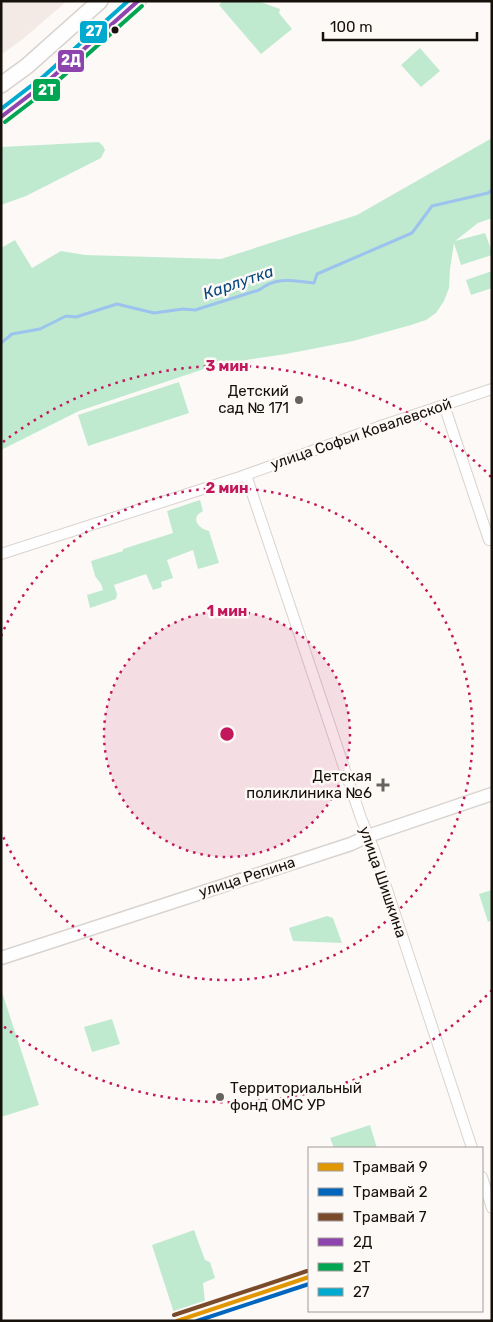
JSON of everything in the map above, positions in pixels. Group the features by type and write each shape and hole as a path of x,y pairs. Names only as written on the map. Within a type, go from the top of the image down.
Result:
{"main road":[{"path":"1,85 28,66 100,1"},
{"path":"1,117 48,81 138,1"}],"street":[{"name":"улица Софьи Ковалевской","path":"1,554 246,474 384,424 492,389"},
{"path":"444,405 488,540"},
{"name":"улица Шишкина","path":"246,474 361,818 374,850 472,1147"},
{"name":"улица Репина","path":"1,958 351,844 368,836 492,794"},
{"path":"483,1180 492,1208"}],"shaded area":[{"path":"1,1 67,1 1,55"}],"green space":[{"path":"223,1 258,1 280,9 279,13 292,29 261,54 219,5"},
{"path":"420,48 440,71 421,87 401,65"},
{"path":"492,138 492,218 478,223 455,241 485,233 492,255 461,265 454,243 449,288 444,301 436,313 426,320 353,341 207,368 79,411 1,450 1,248 15,240 32,268 61,251 85,255 221,259 357,215"},
{"path":"99,142 105,150 101,158 26,196 1,205 1,147"},
{"path":"492,271 492,288 471,295 466,280"},
{"path":"179,382 189,413 88,446 78,415"},
{"path":"200,500 203,511 197,516 196,522 202,528 209,531 219,563 198,569 193,550 167,560 173,578 161,582 162,587 153,590 146,574 114,585 117,594 116,599 90,608 87,595 103,590 95,576 91,561 173,533 167,511"},
{"path":"492,890 492,920 488,922 479,894"},
{"path":"327,916 333,918 342,943 293,941 289,928"},
{"path":"1,989 39,1105 1,1117"},
{"path":"112,1019 120,1044 92,1052 84,1027"},
{"path":"370,1125 377,1147 334,1147 330,1138"},
{"path":"194,1230 205,1260 210,1262 215,1278 203,1283 205,1302 174,1313 152,1245"}],"waterway":[{"name":"Карлутка","path":"1,343 12,334 40,329 66,316 76,317 117,304 154,313 183,309 195,310 259,290 279,281 314,283 317,274 412,233 432,206 488,193 492,190"}],"tram line":[{"name":"7","path":"174,1315 307,1271"},
{"name":"9","path":"177,1321 308,1277"},
{"name":"2","path":"197,1321 308,1284"}],"transit line":[{"name":"27","path":"1,109 44,76 128,1"},
{"name":"2Д","path":"1,117 48,81 138,1"},
{"name":"2Т","path":"5,122 52,86 142,6"}],"place":[{"name":"Детский сад № 171","path":"299,400"},
{"name":"Детская поликлиника №6","path":"383,785"},
{"name":"Территориальный фонд ОМС УР","path":"220,1097"}]}
